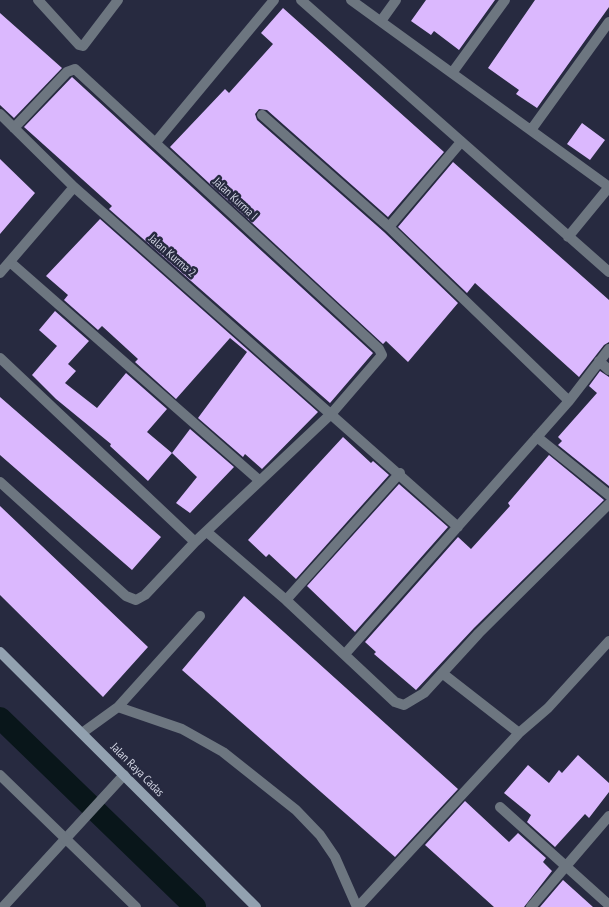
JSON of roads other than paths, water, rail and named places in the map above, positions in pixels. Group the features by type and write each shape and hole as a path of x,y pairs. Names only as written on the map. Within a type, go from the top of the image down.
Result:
{"street":[{"path":"38,0 79,45 83,46 118,0"},
{"path":"156,142 274,0"},
{"path":"302,0 609,272"},
{"path":"351,0 609,187 568,237"},
{"path":"381,21 396,0"},
{"path":"452,73 505,0"},
{"path":"531,130 609,22"},
{"name":"Jalan Kurma I","path":"14,128 72,69 79,72 379,349 382,355 380,360 332,413"},
{"name":"Jalan Kurma 2","path":"0,114 74,187 400,473 458,527"},
{"path":"262,116 389,227 569,401"},
{"path":"389,227 461,142"},
{"path":"0,273 74,187"},
{"path":"10,262 260,482"},
{"path":"346,654 569,401 609,349"},
{"path":"0,358 195,542"},
{"path":"599,361 609,370"},
{"path":"0,482 126,596 136,600 145,595 195,542 208,532 332,413"},
{"path":"537,437 609,495"},
{"path":"286,600 400,473"},
{"path":"208,532 346,654 395,702 404,705 424,693 609,504"},
{"path":"82,733 118,707 200,616"},
{"path":"118,707 196,735 223,752 259,779 296,810 320,835 334,857 339,872 357,907 519,732 548,708 605,653 609,641"},
{"name":"Jalan Raya Cadas","path":"0,652 256,907"},
{"path":"442,673 519,732"},
{"path":"0,775 136,907"},
{"path":"3,907 124,775"},
{"path":"500,807 609,905"},
{"path":"530,907 567,867 609,816"}],"waterway":[{"path":"0,718 195,907"}]}
